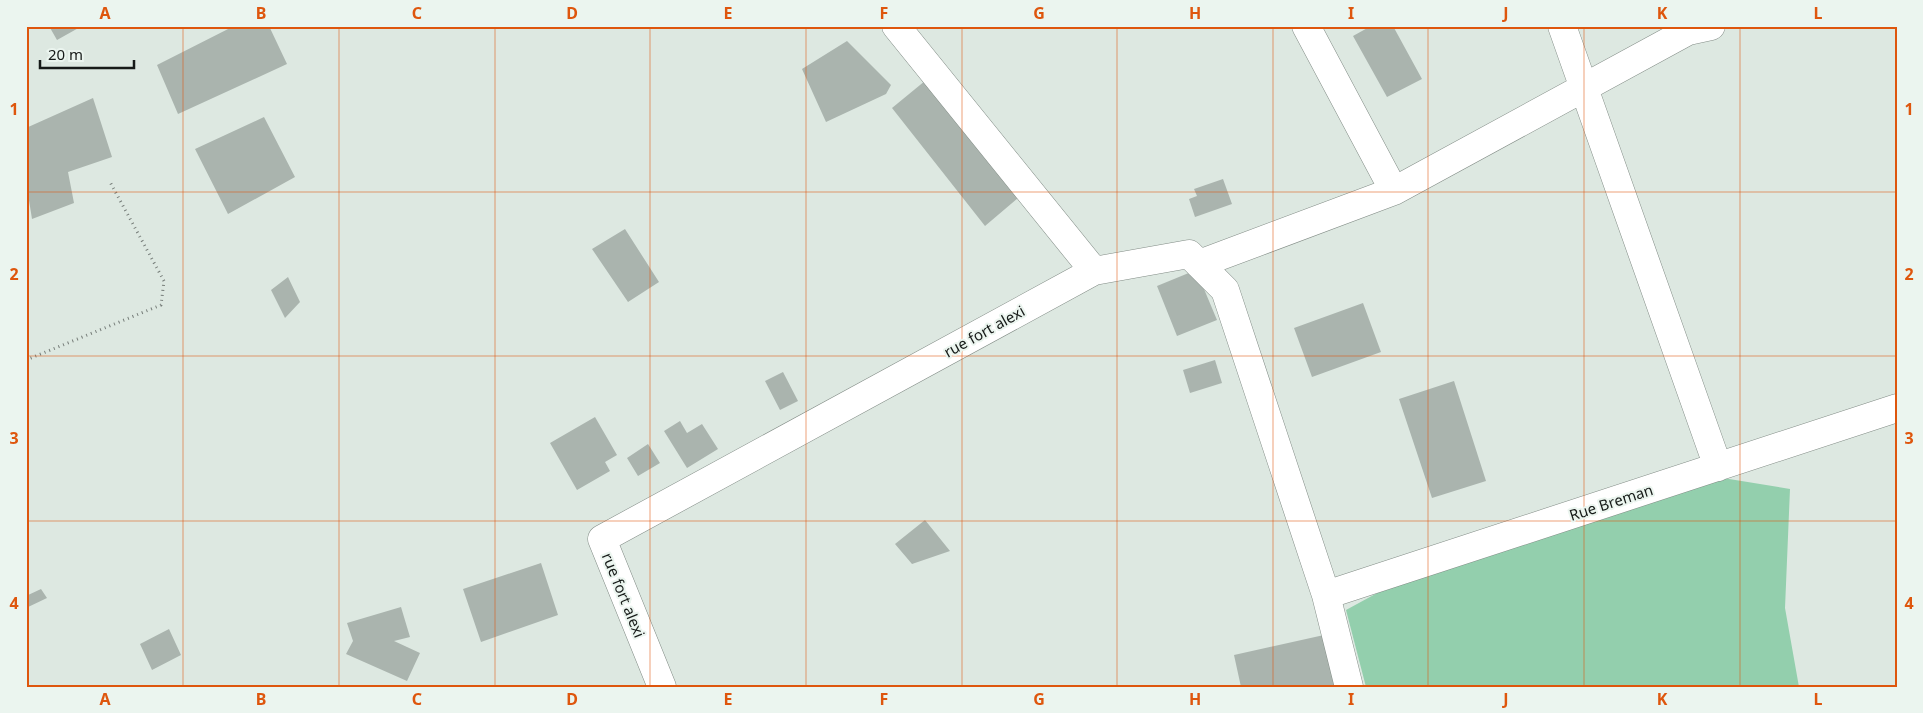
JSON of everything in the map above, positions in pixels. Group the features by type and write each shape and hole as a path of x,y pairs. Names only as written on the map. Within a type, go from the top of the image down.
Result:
{"street":[{"path":"896,26 1094,271"},
{"path":"1306,26 1394,191"},
{"path":"1562,26 1718,467"},
{"path":"1199,264 1394,191 1688,31 1711,26"},
{"name":"rue fort alexi","path":"662,687 602,539 1094,271 1189,254 1225,290 1326,595 1349,687"},
{"name":"Rue Breman","path":"1326,595 1897,408"}],"path":[{"path":"26,360 161,305 164,281 110,182"}],"green space":[{"path":"1723,478 1790,489 1785,608 1799,687 1366,687 1346,610 1403,579"}],"building":[{"path":"49,26 82,26 57,40"},
{"path":"234,26 269,26 287,64 178,114 157,65"},
{"path":"1371,26 1393,26 1422,79 1387,97 1353,36"},
{"path":"847,41 891,85 886,94 826,122 802,69"},
{"path":"931,76 1024,193 985,226 892,108"},
{"path":"93,98 112,157 68,172 74,203 32,219 26,182 26,128"},
{"path":"264,117 295,177 228,214 195,149"},
{"path":"1223,179 1232,204 1195,217 1189,199 1197,196 1194,189"},
{"path":"625,229 659,282 628,302 592,249"},
{"path":"1196,270 1217,320 1177,336 1157,286"},
{"path":"288,277 300,302 285,318 271,290"},
{"path":"1363,303 1381,352 1312,377 1294,328"},
{"path":"1215,360 1222,383 1190,393 1183,370"},
{"path":"783,372 798,401 780,410 765,381"},
{"path":"1454,381 1486,481 1432,498 1399,399"},
{"path":"595,417 617,455 605,462 610,471 577,490 550,443"},
{"path":"680,421 687,433 702,424 718,449 687,468 664,431"},
{"path":"648,444 660,463 638,476 627,458"},
{"path":"925,520 950,551 912,564 895,544"},
{"path":"541,563 558,615 481,642 463,589"},
{"path":"41,589 47,598 26,608 26,596"},
{"path":"401,607 410,637 394,641 420,653 407,681 346,654 353,641 347,623"},
{"path":"169,629 181,655 152,670 140,644"},
{"path":"1324,635 1336,687 1241,687 1234,655"}]}
